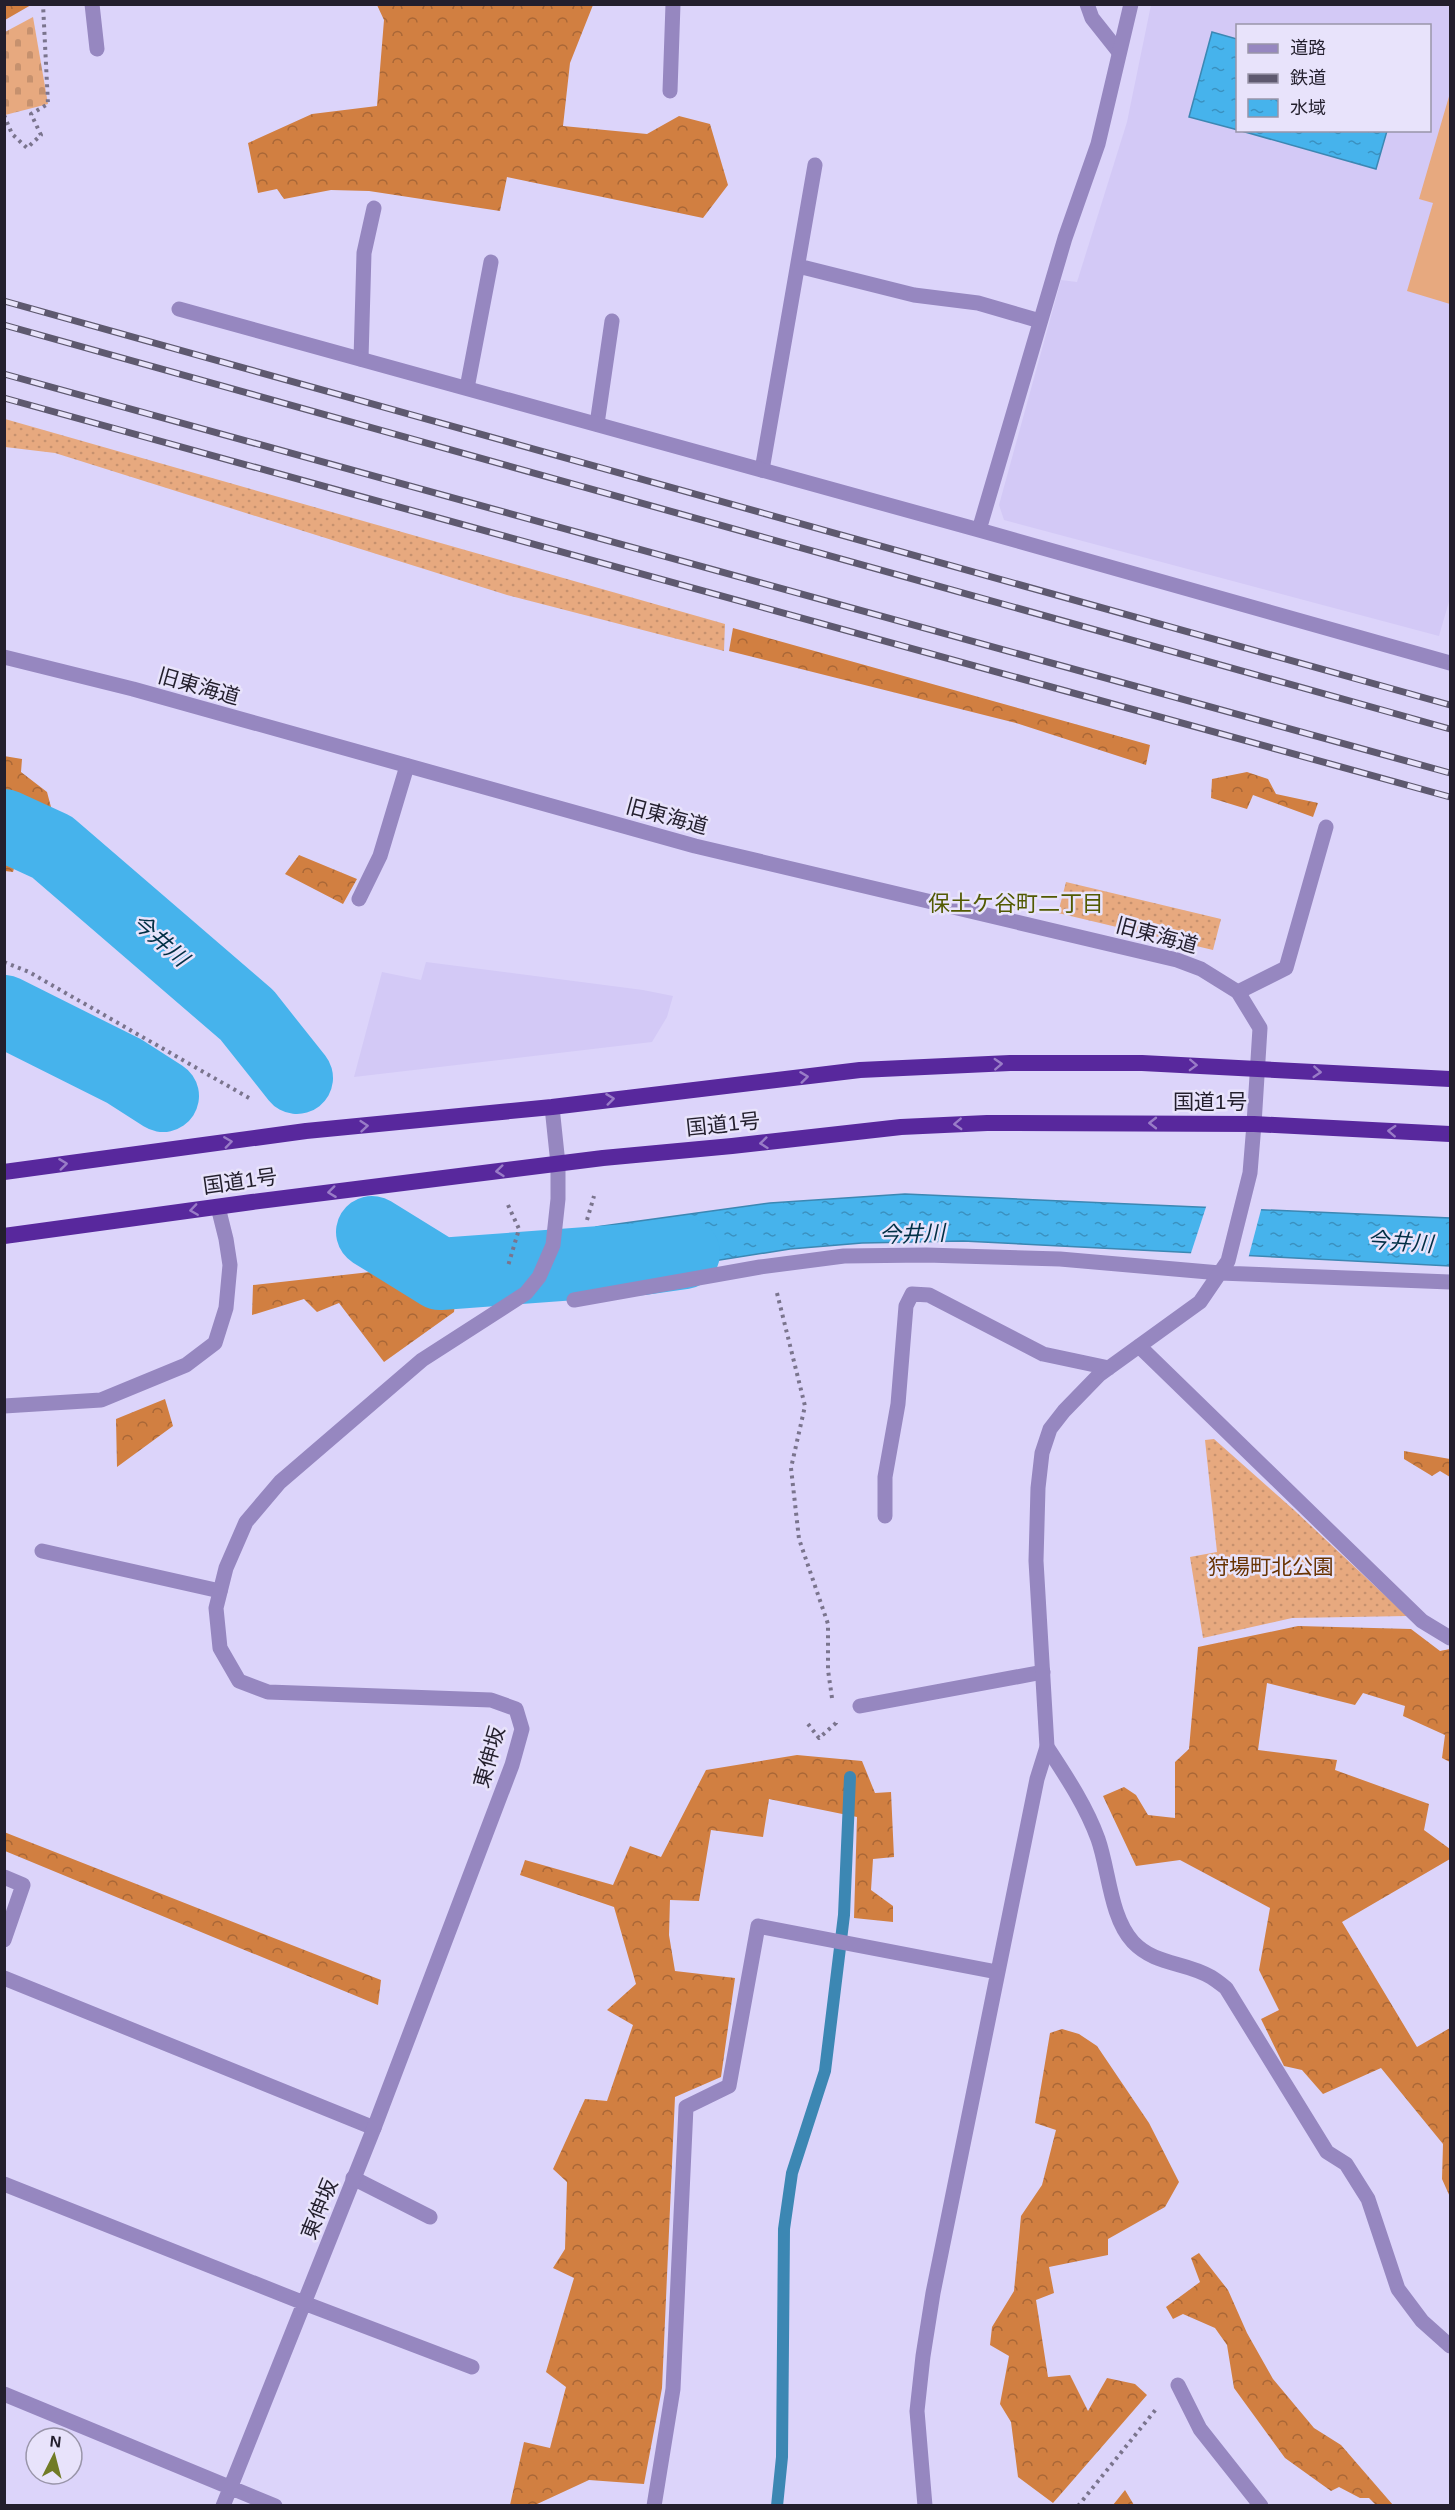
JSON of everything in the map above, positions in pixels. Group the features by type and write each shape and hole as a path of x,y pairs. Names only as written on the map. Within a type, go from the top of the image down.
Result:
{"highway":[{"name":"国道1号","path":"4,1172 306,1131 552,1107 860,1070 1021,1063 1142,1063 1450,1079"},
{"name":"国道1号","path":"4,1236 603,1158 901,1127 987,1123 1254,1124 1450,1134"}],"street":[{"path":"92,4 97,49"},
{"path":"670,91 673,4"},
{"path":"1087,4 1092,18 1119,52"},
{"path":"980,530 1065,238 1098,144 1131,4"},
{"path":"762,470 815,165"},
{"path":"361,359 364,253 374,208"},
{"path":"467,388 491,262"},
{"path":"798,266 914,294 978,303 1041,321"},
{"path":"179,309 980,530 1450,663"},
{"path":"597,424 612,321"},
{"name":"旧東海道","path":"4,657 133,689 695,846 1177,960 1201,969 1238,992 1260,1028 1250,1173 1224,1267"},
{"path":"359,899 380,856 407,765"},
{"path":"1238,992 1286,968 1326,827"},
{"path":"552,1107 558,1164"},
{"name":"東伸坂","path":"223,2505 374,2128 512,1765 522,1729 516,1709 491,1700 268,1692 239,1681 220,1648 216,1608 220,1591 226,1568 246,1522 280,1482 422,1360 526,1293 539,1277 554,1245 558,1164"},
{"path":"4,1406 101,1400 186,1365 215,1343 226,1308 230,1265 218,1207"},
{"path":"574,1300 844,1256 926,1255 1060,1259 1450,1282"},
{"path":"924,2505 917,2411 933,2294 1037,1779 1047,1747 1036,1561 1038,1488 1042,1453 1050,1430 1064,1411 1109,1368 1200,1302 1224,1267"},
{"path":"885,1516 885,1477 898,1404 906,1306 912,1294 929,1295 1043,1354 1109,1368"},
{"path":"1139,1346 1422,1621 1450,1638"},
{"path":"42,1551 220,1591"},
{"path":"860,1706 1043,1672"},
{"path":"1047,1747 1076,1792 1097,1836 1106,1862 1115,1908 1131,1940 1151,1957 1210,1976 1226,1988 1327,2152 1346,2164 1368,2199 1398,2289 1422,2321 1450,2346"},
{"path":"4,1877 23,1885 4,1940"},
{"path":"654,2505 673,2389 686,2107 729,2086 758,1926 997,1972"},
{"path":"4,1978 374,2128"},
{"path":"354,2178 430,2217"},
{"path":"4,2184 472,2367"},
{"path":"1178,2385 1200,2429 1261,2505"},
{"path":"4,2394 275,2505"}],"path":[{"path":"4,115 12,134 27,148 41,135 31,114 48,104 43,4"},
{"path":"4,962 29,972 249,1098"},
{"path":"507,1269 519,1229 508,1205"},
{"path":"772,1266 805,1406 791,1468 799,1539 828,1624 828,1670 833,1702"},
{"path":"808,1724 819,1738 836,1723 835,1712"},
{"path":"1078,2505 1156,2409"}],"shaded area":[{"path":"1151,5 1450,5 1450,598 1439,636 1004,520 999,505 1061,280 1077,282 1127,122"},
{"path":"426,962 643,990 673,996 667,1017 652,1042 354,1077 382,972 421,980"}],"green space":[{"path":"5,4 31,4 31,5 5,20"},
{"path":"377,5 593,5 570,63 563,126 647,134 679,116 710,124 728,185 703,218 507,177 500,211 369,191 331,190 284,199 277,189 258,193 248,143 312,114 377,106 384,20"},
{"path":"33,17 48,104 5,115 5,32"},
{"path":"1450,93 1450,304 1407,291 1433,203 1419,199"},
{"path":"5,419 725,624 724,651 507,595 55,453 5,447"},
{"path":"733,628 1150,745 1146,765 1016,723 729,651"},
{"path":"4,756 22,759 21,772 47,792 59,837 52,863 18,854 13,872 5,871"},
{"path":"1247,772 1268,779 1276,794 1318,803 1313,817 1253,795 1247,809 1211,798 1212,779"},
{"path":"299,855 357,879 343,904 285,874"},
{"path":"1066,882 1221,919 1213,950 1058,913"},
{"path":"379,1271 406,1285 456,1294 454,1312 384,1362 339,1303 317,1312 304,1299 252,1315 253,1285"},
{"path":"165,1399 173,1426 117,1467 116,1419"},
{"name":"狩場町北公園","path":"1214,1439 1407,1616 1292,1618 1203,1638 1190,1557 1217,1552 1205,1440"},
{"path":"1404,1451 1450,1459 1450,1477 1440,1471 1432,1476 1404,1459"},
{"path":"1298,1626 1411,1629 1440,1651 1450,1649 1450,1762 1442,1758 1445,1735 1403,1716 1405,1706 1363,1693 1355,1705 1267,1683 1258,1750 1337,1760 1335,1770 1429,1804 1424,1830 1450,1849 1450,1859 1342,1922 1417,2047 1450,2028 1450,2197 1442,2179 1443,2144 1381,2068 1323,2094 1302,2070 1284,2066 1261,2019 1279,2010 1259,1970 1270,1908 1180,1860 1136,1866 1103,1796 1124,1787 1136,1795 1148,1815 1175,1818 1175,1762 1189,1749 1198,1647"},
{"path":"797,1755 862,1761 875,1793 891,1792 894,1857 873,1859 871,1890 893,1906 893,1922 854,1918 857,1817 769,1799 763,1837 711,1830 699,1901 670,1900 669,1935 675,1971 735,1978 721,2077 675,2097 662,2388 644,2484 589,2480 535,2505 510,2505 524,2442 550,2448 566,2387 546,2372 574,2278 553,2268 565,2249 567,2182 553,2169 585,2099 607,2101 633,2025 607,2010 636,1984 614,1907 520,1875 525,1860 613,1885 630,1846 661,1857 706,1770"},
{"path":"4,1832 381,1980 378,2005 5,1851"},
{"path":"1062,2029 1079,2034 1097,2046 1149,2123 1179,2182 1165,2207 1108,2239 1108,2255 1049,2267 1054,2293 1036,2300 1048,2377 1070,2375 1088,2411 1107,2378 1135,2384 1147,2395 1053,2503 1018,2477 1011,2422 1000,2404 1009,2356 990,2345 992,2327 1014,2291 1021,2216 1042,2185 1056,2130 1035,2123 1050,2033"},
{"path":"1199,2253 1228,2290 1247,2333 1273,2379 1314,2428 1341,2445 1393,2505 1376,2505 1369,2498 1360,2498 1339,2487 1331,2491 1285,2458 1234,2388 1227,2345 1215,2328 1183,2314 1173,2319 1166,2307 1200,2282 1191,2258"},
{"path":"1125,2490 1134,2505 1113,2505"}],"water":[{"path":"1212,32 1236,39 1236,129 1189,117"},
{"path":"1245,132 1387,132 1376,169"},
{"path":"905,1194 1450,1218 1450,1266 963,1241 862,1243 790,1249 580,1282 596,1227 770,1203"}],"pier":[{"path":"1207,1204 1262,1206 1248,1259 1190,1256"}],"waterway":[{"name":"今井川","path":"4,825 52,847 247,1015 297,1078"},
{"name":"今井川","path":"4,1011 124,1071 163,1096"},
{"name":"今井川","path":"372,1232 440,1274 642,1259 684,1253"},
{"path":"777,2506 782,2457 784,2229 792,2173 825,2071 844,1915 850,1777"}],"railway":[{"path":"4,301 1450,705"},
{"path":"4,325 1450,729"},
{"path":"4,374 1450,773"},
{"path":"4,398 1450,797"}],"district":[{"name":"保土ケ谷町二丁目","path":"1016,903"}]}
